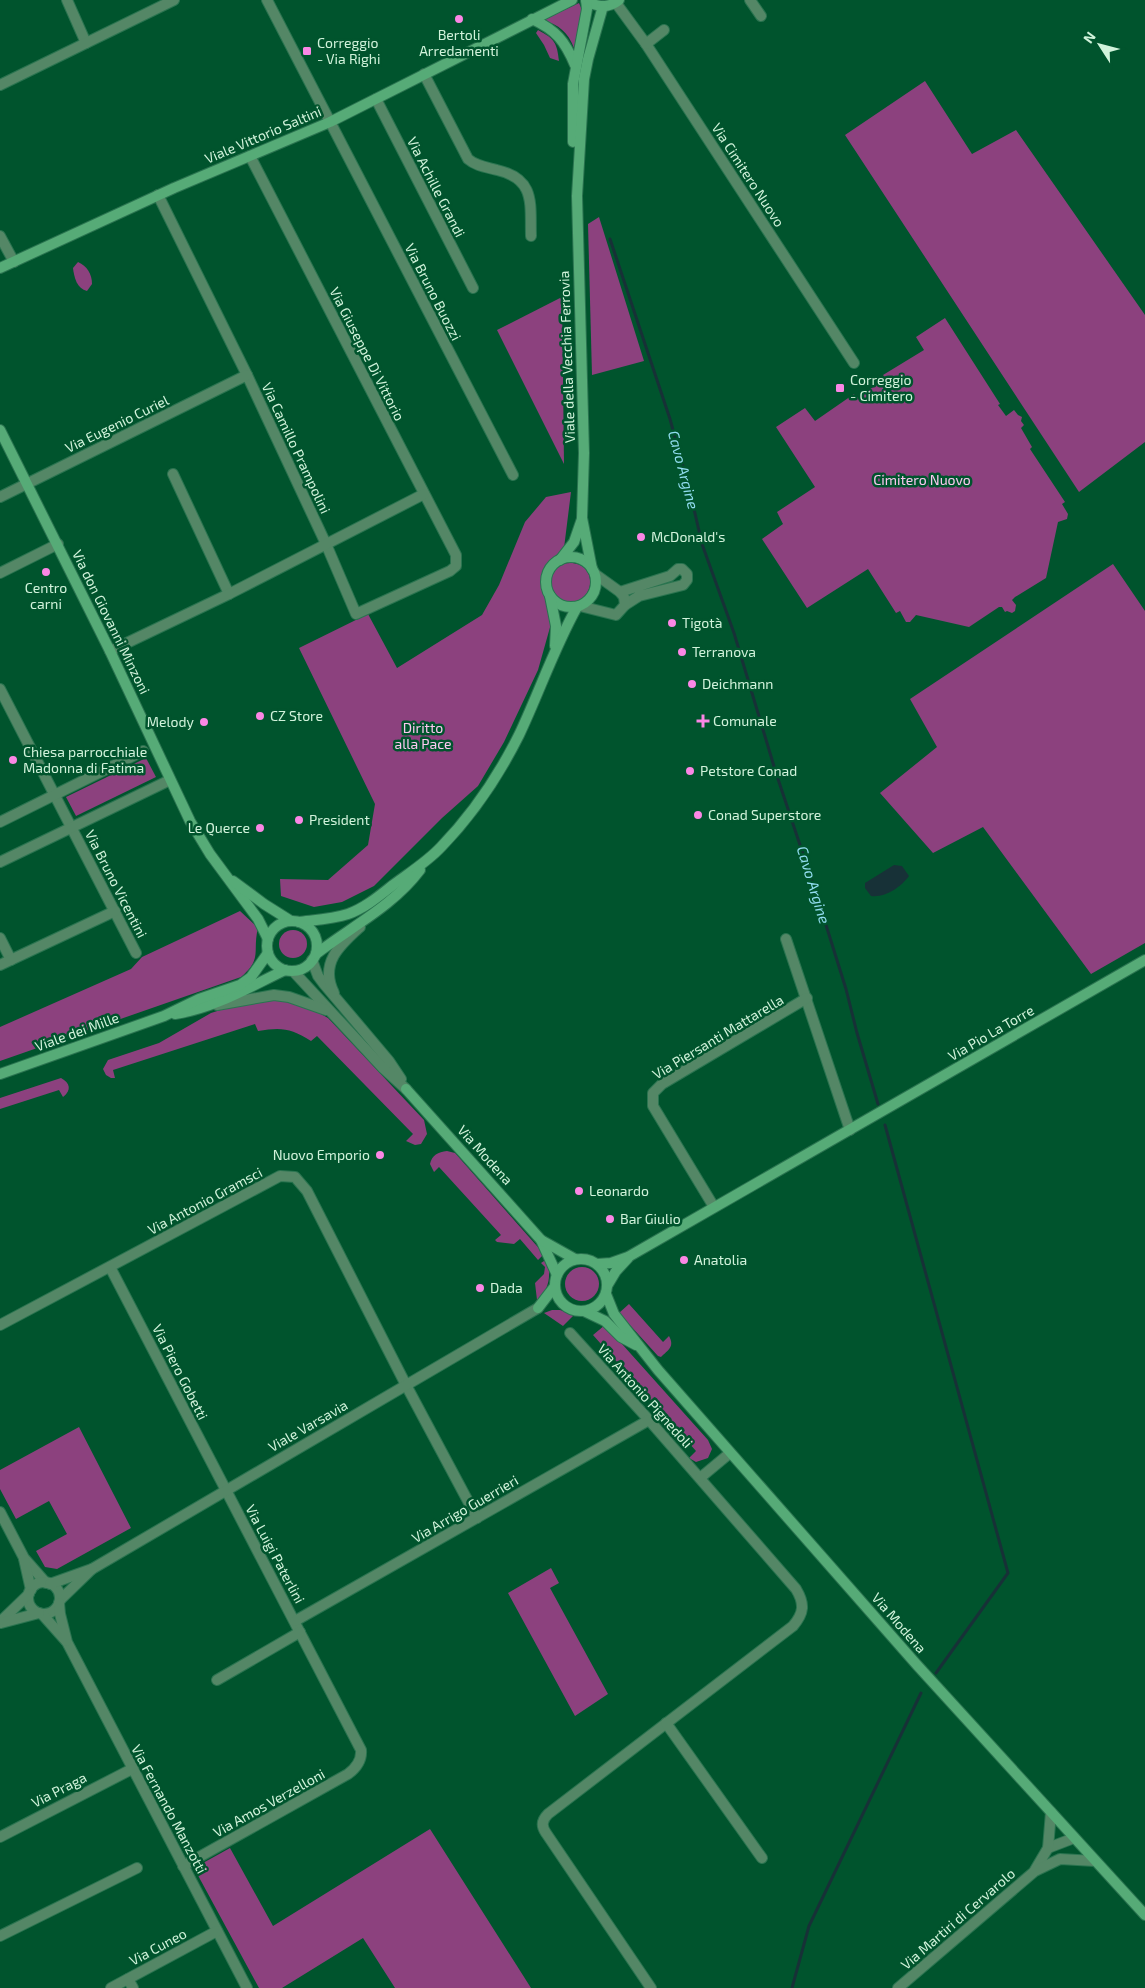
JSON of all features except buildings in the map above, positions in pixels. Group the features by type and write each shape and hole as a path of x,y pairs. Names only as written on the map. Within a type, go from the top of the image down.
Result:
{"street":[{"path":"67,0 86,43"},
{"name":"Via Bruno Buozzi","path":"267,0 513,475"},
{"name":"Viale Vittorio Saltini","path":"532,19 559,0"},
{"name":"Viale Vittorio Saltini","path":"0,268 158,195 330,122 572,0"},
{"path":"586,0 595,5 603,6 618,1"},
{"name":"Viale della Vecchia Ferrovia","path":"295,921 336,917 357,910 378,897 440,848 470,812 504,763 542,684 555,650 578,606 587,602 594,594 596,582 582,518 584,453 577,196 573,150 573,84 575,65 587,9 586,0"},
{"path":"750,0 761,16"},
{"name":"Via Cimitero Nuovo","path":"618,1 854,363"},
{"path":"0,85 167,2"},
{"name":"Viale della Vecchia Ferrovia","path":"577,196 581,105 585,73 603,6"},
{"path":"532,19 548,26 562,39 575,65"},
{"path":"646,44 664,30"},
{"path":"424,74 468,159 474,164 510,173 525,185 530,196 531,236"},
{"name":"Via Achille Grandi","path":"376,99 473,288"},
{"name":"Via Giuseppe Di Vittorio","path":"250,156 456,555 456,566"},
{"name":"Via Camillo Prampolini","path":"158,195 247,375 326,544 356,614 450,571 456,566"},
{"path":"0,236 14,262"},
{"name":"Via Eugenio Curiel","path":"0,497 247,375"},
{"name":"Via don Giovanni Minzoni","path":"0,430 110,651 190,821 210,854 228,877 244,903 258,919 268,939"},
{"path":"173,474 229,594"},
{"path":"110,651 229,594 424,494"},
{"name":"Viale della Vecchia Ferrovia","path":"555,650 556,626 546,577 552,566 560,560 574,542 582,518"},
{"path":"0,574 58,544"},
{"path":"560,560 570,557 586,562 593,571 620,592 624,597 625,605"},
{"path":"550,596 560,605 569,608 578,606 616,614 625,605 639,596 683,584 687,580 687,574 678,568 670,576 620,592"},
{"name":"Via Bruno Vicentini","path":"0,688 136,953"},
{"path":"0,822 143,752"},
{"path":"0,862 170,780"},
{"name":"Viale della Vecchia Ferrovia","path":"314,957 346,931 379,910 410,883 427,860"},
{"name":"Via don Giovanni Minzoni","path":"228,877 264,904 295,921"},
{"name":"Via Modena","path":"337,1000 331,987 329,974 334,953 340,945 379,910"},
{"path":"0,965 115,911"},
{"path":"289,970 272,961 268,953 268,939 277,926 295,921 312,931 317,946 314,957"},
{"path":"0,938 11,960"},
{"path":"786,939 850,1130"},
{"name":"Viale dei Mille","path":"0,1074 164,1016 199,999 245,982 257,970 268,953"},
{"name":"Via Modena","path":"314,957 318,976 389,1061 406,1089"},
{"name":"Viale dei Mille","path":"211,1006 289,970 307,966 314,957"},
{"name":"Via Pio La Torre","path":"597,1264 611,1263 628,1257 1145,960"},
{"name":"Via Modena","path":"289,970 383,1068 406,1089 542,1240 576,1260"},
{"name":"Viale dei Mille","path":"164,1016 274,995 305,1001 328,1011"},
{"name":"Via Piersanti Mattarella","path":"714,1207 653,1106 653,1093 662,1084 807,998"},
{"name":"Via Antonio Gramsci","path":"0,1325 280,1176 295,1177 307,1191 406,1385 477,1518"},
{"name":"Via Modena","path":"542,1240 556,1280"},
{"name":"Via Pio La Torre","path":"607,1290 616,1271 628,1257"},
{"path":"576,1260 587,1260 597,1264 605,1274 607,1290 600,1304 584,1311 570,1309 565,1306 559,1300 556,1280 564,1265 576,1260"},
{"name":"Via Piero Gobetti","path":"110,1267 226,1490"},
{"name":"Viale Varsavia","path":"538,1308 556,1280"},
{"name":"Via Modena","path":"607,1290 614,1314 628,1330 637,1346 917,1665 1145,1915"},
{"name":"Viale Varsavia","path":"0,1623 37,1584 48,1583 92,1569 538,1308 565,1306"},
{"name":"Via Modena","path":"584,1311 605,1321 621,1336 637,1346"},
{"name":"Via Antonio Pignedoli","path":"570,1333 700,1478 796,1589 802,1600 803,1611 793,1626 666,1723"},
{"name":"Via Arrigo Guerrieri","path":"295,1621 649,1420"},
{"path":"700,1478 730,1453"},
{"name":"Via Luigi Paterlini","path":"226,1490 358,1742 362,1757"},
{"path":"0,1512 24,1558 57,1590 59,1601"},
{"path":"24,1558 30,1592 29,1603 40,1614"},
{"name":"Viale Varsavia","path":"0,1623 50,1613 59,1601 92,1569"},
{"name":"Via Fernando Manzotti","path":"59,1601 60,1614 67,1642 247,1988"},
{"name":"Via Fernando Manzotti","path":"40,1614 67,1642"},
{"path":"217,1680 300,1632"},
{"path":"651,1988 546,1833 542,1825 548,1814 666,1723 762,1858"},
{"name":"Via Amos Verzelloni","path":"183,1866 348,1774 362,1757"},
{"name":"Via Praga","path":"0,1837 132,1768"},
{"name":"Via Martiri di Cervarolo","path":"1035,1871 1048,1848 1051,1812"},
{"path":"1048,1848 1074,1838"},
{"path":"1060,1859 1074,1838"},
{"name":"Via Martiri di Cervarolo","path":"898,1988 1035,1871 1060,1859 1096,1861"},
{"path":"0,1936 137,1868"},
{"name":"Via Cuneo","path":"111,1988 130,1984 217,1931"}],"green space":[{"path":"579,3 582,10 574,48 562,30 554,24 543,20"},
{"path":"538,30 552,39 559,61 550,58 536,33"},
{"path":"925,81 972,154 1016,130 1145,315 1145,442 1079,492 845,135"},
{"path":"599,217 644,361 592,375 588,224"},
{"path":"78,262 86,268 91,277 92,284 87,291 78,285 75,279 73,268"},
{"path":"562,297 564,464 497,330"},
{"name":"Cimitero Nuovo","path":"945,318 1006,416 1014,410 1022,417 1021,421 1024,425 1021,428 1032,447 1030,449 1065,502 1062,504 1068,514 1067,519 1058,522 1046,578 1012,600 1016,605 1015,611 1012,613 1005,612 1002,607 999,607 969,627 916,615 910,622 906,622 900,611 896,613 868,569 807,608 762,539 783,524 777,512 815,487 776,427 805,408 815,421 854,394 856,398 886,379 883,375 924,350 916,337"},
{"name":"Diritto alla Pace","path":"571,492 562,564 575,564 584,568 589,576 590,584 587,593 581,599 571,602 558,599 538,670 504,742 478,786 442,818 374,886 342,902 314,907 281,896 280,879 328,880 368,845 375,804 299,648 368,614 397,668 482,615 499,585 525,522 546,497"},
{"path":"1113,564 1145,611 1145,943 1091,974 983,827 933,853 880,793 937,747 910,699"},
{"path":"146,758 156,777 76,816 66,797"},
{"path":"240,911 258,928 256,954 252,965 241,977 0,1061 0,1027 131,969 142,957"},
{"path":"293,930 303,934 307,944 303,954 293,958 283,954 279,944 283,934"},
{"path":"274,999 303,1004 328,1018 424,1120 427,1134 421,1144 415,1145 406,1141 413,1134 317,1036 311,1041 292,1031 273,1029 258,1031 255,1024 113,1070 115,1078 106,1075 103,1069 108,1060 159,1043 211,1013 246,1002"},
{"path":"61,1078 69,1087 68,1092 63,1097 59,1090 0,1109 0,1098"},
{"path":"447,1151 455,1153 544,1254 538,1260 520,1239 514,1244 497,1242 495,1240 501,1235 439,1167 434,1172 430,1164 432,1158 438,1153"},
{"path":"547,1259 549,1271 547,1286 537,1300 535,1283 544,1274 545,1267 541,1263"},
{"path":"582,1267 594,1272 599,1284 594,1296 582,1301 570,1296 565,1284 570,1272"},
{"path":"629,1304 663,1342 669,1336 671,1346 661,1357 619,1313"},
{"path":"560,1310 574,1315 563,1326 544,1313"},
{"path":"605,1325 708,1440 712,1449 708,1458 696,1462 689,1458 696,1451 593,1335"},
{"path":"79,1427 131,1528 57,1569 45,1567 36,1551 67,1534 49,1501 16,1519 0,1489 0,1470"},
{"path":"551,1568 559,1583 550,1588 608,1694 575,1716 508,1593"},
{"path":"430,1829 531,1988 395,1988 363,1938 282,1988 259,1988 194,1868 230,1848 273,1926"}],"water":[{"path":"894,865 902,866 909,876 892,891 882,895 871,896 865,888 865,883"}],"waterway":[{"name":"Cavo Argine","path":"610,239 670,419 702,544 734,633 776,773 816,893 846,989 878,1104"},
{"path":"885,1125 1008,1573 936,1673"},
{"path":"792,1988 809,1926 921,1693"}],"place":[{"name":"Bertoli Arredamenti","path":"459,19"},
{"name":"Correggio - Via Righi","path":"307,51"},
{"name":"Correggio - Cimitero","path":"840,388"},
{"name":"McDonald's","path":"641,537"},
{"name":"Centro carni","path":"46,572"},
{"name":"Tigotà","path":"672,623"},
{"name":"Terranova","path":"682,652"},
{"name":"Deichmann","path":"692,684"},
{"name":"CZ Store","path":"260,716"},
{"name":"Comunale","path":"703,721"},
{"name":"Melody","path":"204,722"},
{"name":"Chiesa parrocchiale Madonna di Fatima","path":"13,760"},
{"name":"Petstore Conad","path":"690,771"},
{"name":"Conad Superstore","path":"698,815"},
{"name":"President","path":"299,820"},
{"name":"Le Querce","path":"260,828"},
{"name":"Nuovo Emporio","path":"380,1155"},
{"name":"Leonardo","path":"579,1191"},
{"name":"Bar Giulio","path":"610,1219"},
{"name":"Anatolia","path":"684,1260"},
{"name":"Dada","path":"480,1288"}]}
